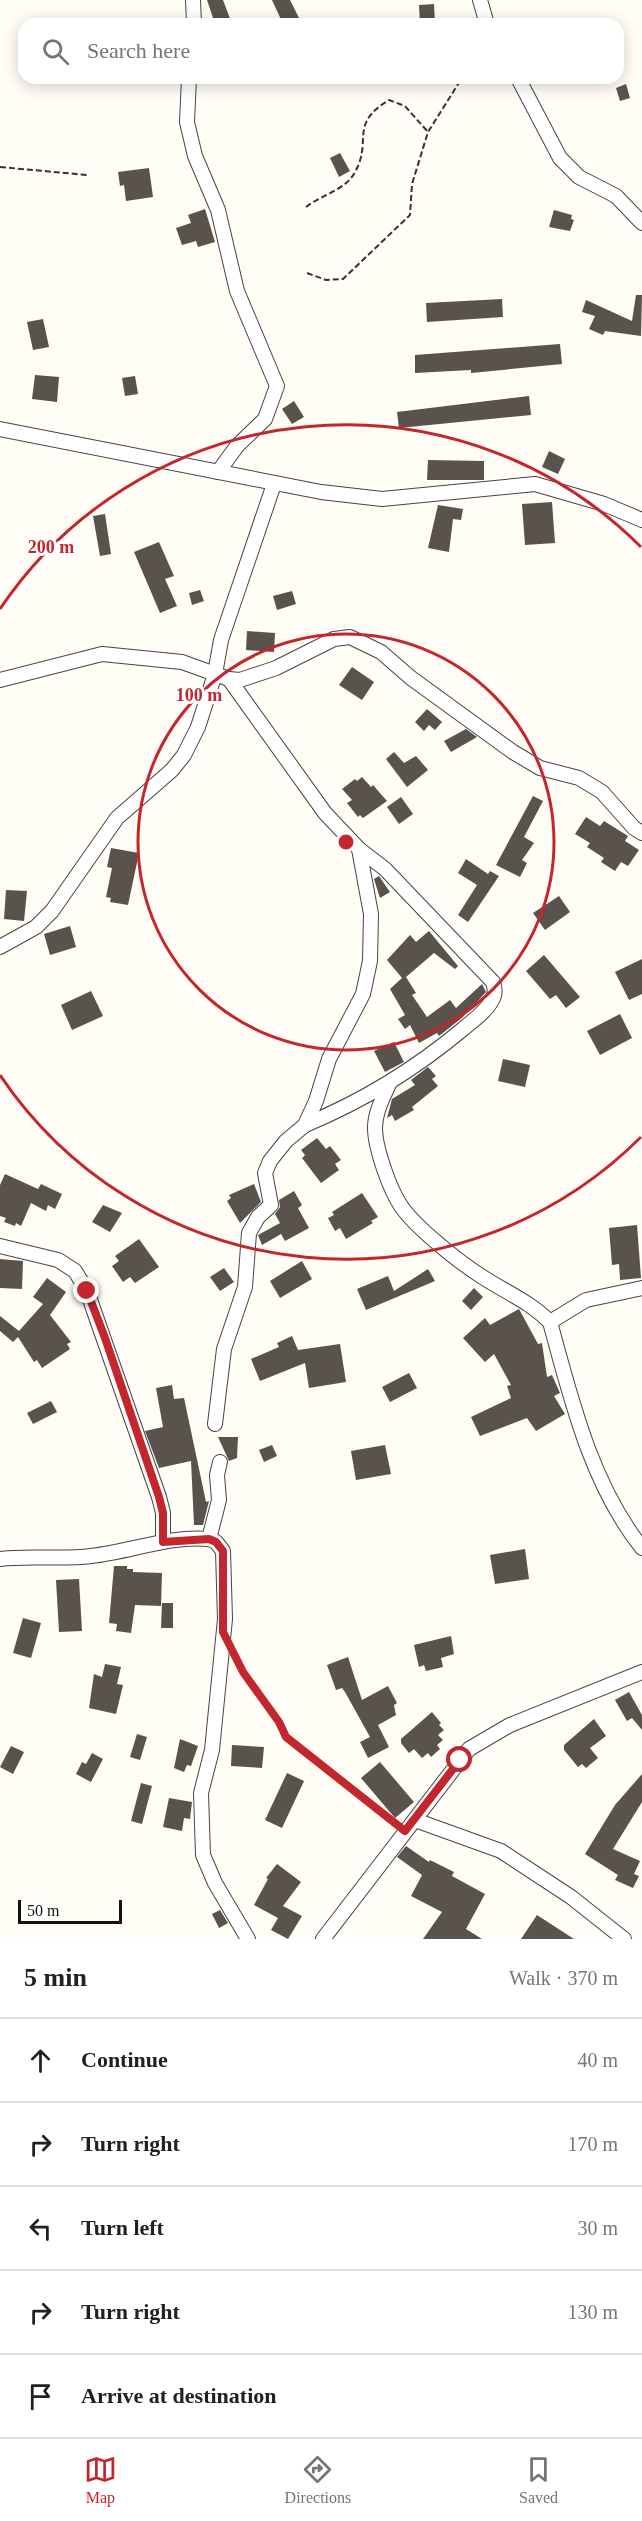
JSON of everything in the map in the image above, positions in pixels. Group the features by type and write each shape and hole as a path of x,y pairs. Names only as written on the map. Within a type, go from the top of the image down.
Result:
{"street":[{"path":"193,0 194,18"},
{"path":"480,0 485,18"},
{"path":"189,84 187,122 195,156 218,210 237,291 259,348 277,386 265,419 237,446 218,472"},
{"path":"521,84 560,158 579,177 616,196 642,223"},
{"path":"0,429 274,484 382,499 535,484 604,504 642,520"},
{"path":"0,947 36,927 52,911 117,818 178,763 198,727 215,674 221,640 274,484"},
{"path":"0,680 102,654 182,662 229,679 240,680 265,672 334,639 350,637 381,652 411,678 513,752 540,768 579,778 602,792 634,828 642,833"},
{"path":"215,1424 224,1349 244,1287 249,1233 258,1217 271,1205 265,1173 270,1161 286,1141 305,1125 343,1109 389,1084 438,1050 480,1014 492,1000 495,991 493,982 385,869 359,849 318,804 229,679"},
{"path":"305,1125 316,1101 329,1059 363,994 368,972 370,914 359,849"},
{"path":"389,1084 377,1112 375,1129 382,1160 400,1206 417,1224 477,1274 524,1299 550,1322 579,1426 618,1514 642,1548"},
{"path":"0,1246 58,1260 75,1271 87,1291 159,1497 163,1513 163,1542"},
{"path":"550,1322 586,1300 642,1288"},
{"path":"209,1539 219,1500 217,1475 220,1462"},
{"path":"0,1559 27,1555 58,1559 83,1557 125,1552 163,1542 209,1539 216,1542 223,1551 223,1632 212,1750 201,1793 203,1855 215,1883 248,1939"},
{"path":"323,1939 415,1820 443,1779 469,1749 510,1725 642,1672"},
{"path":"415,1820 501,1851 572,1897 624,1939"}],"path":[{"path":"307,273 326,280 343,279 410,215 412,184 428,132 458,84"},
{"path":"306,207 320,196 348,183 356,171 364,123 371,111 389,100 405,106 428,132"},
{"path":"0,167 87,175"},
{"path":"223,1632 243,1672 279,1722 286,1737 405,1831"}],"building":[{"path":"207,0 223,0 230,18 213,18"},
{"path":"272,0 290,0 299,18 280,18"},
{"path":"434,4 435,18 420,18 419,5"},
{"path":"626,84 630,98 620,101 616,88"},
{"path":"340,153 350,171 339,177 330,158"},
{"path":"149,168 153,197 126,201 124,185 120,186 118,172"},
{"path":"205,209 215,242 198,247 196,241 182,245 176,228 191,223 188,215"},
{"path":"554,210 572,215 571,219 574,220 570,231 549,227"},
{"path":"636,295 642,295 641,336 605,331 603,335 589,329 595,316 582,312 586,300 632,321"},
{"path":"502,299 503,317 427,322 426,303"},
{"path":"43,319 49,347 33,350 27,322"},
{"path":"560,344 562,364 471,373 471,370 415,373 415,355"},
{"path":"35,375 59,377 57,402 32,399"},
{"path":"135,376 138,394 125,396 122,378"},
{"path":"529,396 531,415 399,428 397,412"},
{"path":"294,401 304,417 292,424 282,409"},
{"path":"549,451 565,459 558,474 542,467"},
{"path":"428,460 484,461 484,480 427,480"},
{"path":"552,502 555,543 525,545 522,504"},
{"path":"438,505 463,509 461,520 453,519 449,552 428,548"},
{"path":"105,514 111,554 100,556 93,516"},
{"path":"159,542 174,576 165,579 177,606 160,613 134,552"},
{"path":"200,590 204,601 192,605 189,593"},
{"path":"292,591 296,604 277,610 273,596"},
{"path":"247,631 275,633 274,652 246,650"},
{"path":"352,667 374,682 362,700 339,685"},
{"path":"427,709 442,722 435,730 429,725 424,731 415,722"},
{"path":"466,729 477,737 451,752 444,741"},
{"path":"394,752 404,763 416,756 428,770 407,787 386,759"},
{"path":"362,777 371,787 373,785 387,801 363,818 360,815 358,817 347,803 352,800 342,789 355,779 357,781"},
{"path":"533,796 543,801 524,837 534,843 522,860 527,863 520,877 496,865"},
{"path":"401,797 413,814 399,824 387,807"},
{"path":"586,817 600,826 604,821 628,836 625,841 639,850 628,866 621,862 615,871 601,862 604,858 587,847 590,843 575,834"},
{"path":"111,848 139,853 128,905 110,902 111,898 106,897 112,868 107,867"},
{"path":"466,859 488,874 490,871 499,876 468,922 458,915 477,885 458,873"},
{"path":"379,876 390,892 380,898 374,879"},
{"path":"6,890 27,891 24,921 4,919"},
{"path":"559,896 570,912 545,930 533,913"},
{"path":"70,926 76,947 50,955 44,934"},
{"path":"429,931 458,966 455,969 434,953 406,977 416,993 412,995 427,1017 450,1000 456,1008 482,984 486,992 463,1017 439,1036 437,1033 419,1043 410,1025 405,1029 398,1019 405,1015 390,989 402,978 387,960 410,935 416,942"},
{"path":"544,955 580,997 566,1008 556,995 550,999 526,971"},
{"path":"642,959 642,994 629,1000 615,972"},
{"path":"91,991 103,1016 72,1030 61,1005"},
{"path":"620,1014 632,1038 600,1055 587,1031"},
{"path":"394,1042 404,1062 385,1072 374,1051"},
{"path":"503,1059 530,1065 525,1087 498,1081"},
{"path":"428,1067 436,1076 432,1079 438,1086 412,1107 414,1110 395,1121 392,1115 387,1118 392,1099 415,1085 411,1080"},
{"path":"317,1138 326,1149 330,1146 341,1160 335,1164 339,1170 321,1183 302,1158 305,1155 301,1150"},
{"path":"5,1174 38,1189 41,1184 62,1194 55,1209 48,1205 46,1211 31,1203 21,1226 4,1222 6,1218 0,1216 0,1185"},
{"path":"254,1184 261,1202 240,1223 227,1201 231,1198 229,1195"},
{"path":"294,1191 302,1205 298,1208 309,1228 285,1241 281,1234 262,1245 258,1235 280,1223 275,1214 280,1207 279,1200"},
{"path":"362,1193 378,1217 371,1221 373,1223 346,1239 340,1228 335,1231 328,1218 334,1215 332,1212"},
{"path":"103,1205 122,1213 110,1232 92,1222"},
{"path":"637,1225 641,1278 620,1280 619,1264 612,1265 609,1228"},
{"path":"139,1239 159,1267 135,1283 130,1277 123,1282 112,1266 119,1261 115,1256"},
{"path":"0,1259 23,1261 22,1289 0,1288"},
{"path":"302,1261 312,1279 280,1298 270,1281"},
{"path":"224,1268 234,1282 220,1291 210,1277"},
{"path":"428,1269 435,1281 366,1310 357,1289 388,1276 394,1291"},
{"path":"47,1278 66,1292 50,1315 71,1342 67,1344 70,1349 42,1368 37,1360 34,1362 18,1337 13,1342 0,1331 0,1316 19,1331 43,1304 33,1297"},
{"path":"474,1288 483,1297 471,1310 462,1301"},
{"path":"519,1309 538,1344 542,1343 547,1377 552,1375 560,1393 554,1396 565,1414 536,1431 527,1418 480,1436 471,1417 511,1398 507,1386 511,1385 494,1354 485,1362 463,1338 485,1318 490,1325"},
{"path":"292,1336 298,1350 340,1344 346,1382 309,1388 305,1363 260,1381 251,1359 279,1347 277,1343"},
{"path":"409,1373 417,1388 390,1402 382,1387"},
{"path":"172,1385 174,1399 184,1398 206,1502 209,1501 203,1525 194,1525 191,1461 159,1468 145,1431 163,1427 156,1388"},
{"path":"51,1401 57,1412 33,1424 27,1413"},
{"path":"218,1437 238,1437 237,1458 229,1461"},
{"path":"272,1445 277,1456 264,1462 259,1450"},
{"path":"385,1445 391,1474 356,1480 351,1451"},
{"path":"525,1549 529,1579 495,1584 490,1555"},
{"path":"114,1566 127,1566 127,1569 133,1569 133,1572 162,1573 161,1606 135,1605 131,1633 116,1631 117,1624 109,1623"},
{"path":"79,1579 82,1631 59,1632 56,1580"},
{"path":"162,1603 173,1603 173,1628 161,1628"},
{"path":"23,1618 41,1623 31,1658 13,1653"},
{"path":"451,1636 454,1654 441,1658 443,1667 426,1671 424,1665 419,1667 414,1645"},
{"path":"348,1657 362,1700 388,1686 397,1703 394,1705 396,1715 378,1725 389,1747 368,1758 360,1742 370,1737 345,1692 342,1688 336,1690 327,1665"},
{"path":"105,1664 121,1667 117,1684 123,1685 116,1714 89,1708 94,1674 102,1677"},
{"path":"629,1692 642,1715 642,1730 632,1718 627,1721 615,1700"},
{"path":"432,1712 444,1730 438,1735 443,1740 437,1745 440,1749 431,1757 428,1753 422,1758 414,1749 409,1753 401,1743 401,1739"},
{"path":"594,1719 606,1736 590,1748 598,1758 586,1768 582,1764 578,1767 564,1750 564,1745"},
{"path":"137,1734 147,1737 140,1760 130,1757"},
{"path":"180,1739 198,1746 191,1766 187,1765 184,1772 174,1768"},
{"path":"232,1745 264,1747 262,1768 231,1766"},
{"path":"11,1746 24,1752 13,1774 0,1767"},
{"path":"92,1753 103,1759 91,1782 76,1774 82,1762 86,1764"},
{"path":"380,1762 414,1802 395,1818 361,1778"},
{"path":"287,1773 304,1781 282,1828 265,1820"},
{"path":"642,1774 642,1802 613,1849 640,1861 634,1874 639,1876 633,1888 615,1880 618,1875 585,1854 615,1805"},
{"path":"141,1783 152,1786 142,1824 131,1821"},
{"path":"169,1798 192,1802 190,1819 184,1818 182,1831 163,1827"},
{"path":"406,1846 429,1862 430,1860 454,1872 452,1876 485,1894 466,1929 482,1939 423,1939 442,1912 411,1896 422,1875 397,1857"},
{"path":"277,1864 301,1882 283,1906 302,1916 288,1939 271,1930 278,1918 254,1905 268,1879 266,1878"},
{"path":"220,1910 228,1923 219,1928 212,1914"},
{"path":"537,1915 574,1939 521,1939"}],"route":[{"path":"87,1291 159,1497 163,1513 163,1542 209,1539 216,1542 223,1551 225,1620 223,1632 243,1672 279,1722 286,1737 405,1831 443,1779 460,1760"}]}
